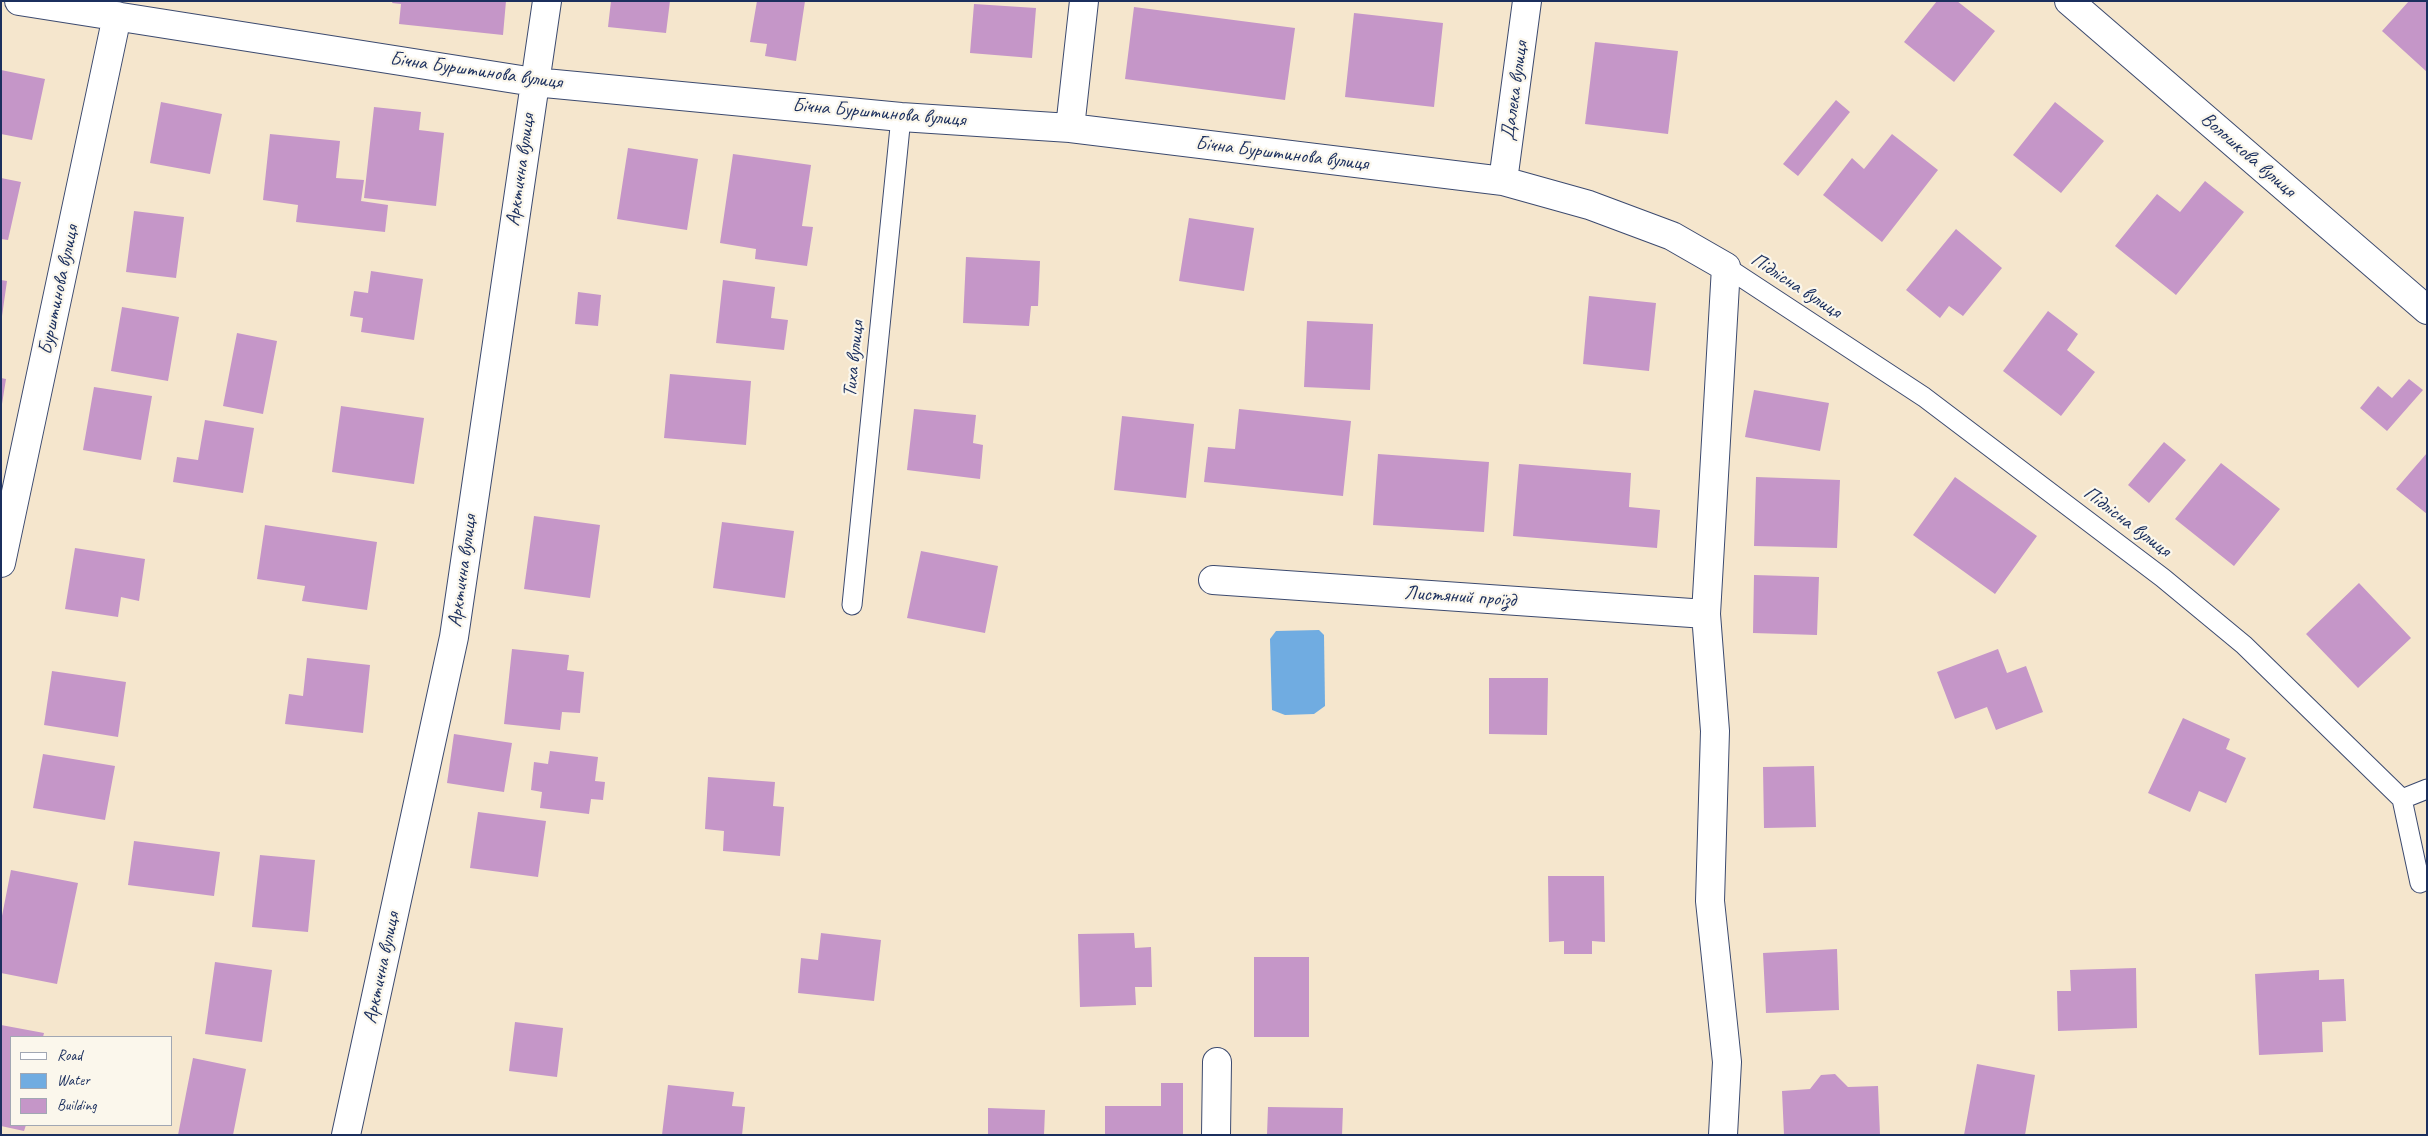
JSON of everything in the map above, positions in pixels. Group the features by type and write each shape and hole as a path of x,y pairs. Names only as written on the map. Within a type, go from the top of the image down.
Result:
{"street":[{"name":"Бічна Бурштинова вулиця","path":"19,1 534,82 901,117 1070,128 1503,181 1588,205 1672,236 1726,267"},
{"name":"Арктична вулиця","path":"346,1135 454,637 547,1"},
{"path":"1070,128 1084,1"},
{"name":"Далека вулиця","path":"1503,181 1527,1"},
{"name":"Волошкова вулиця","path":"2069,1 2427,310"},
{"name":"Бурштинова вулиця","path":"1,563 117,16"},
{"path":"1722,1135 1727,1062 1710,901 1715,731 1706,614 1726,267"},
{"name":"Листяний проїзд","path":"1214,580 1706,614"},
{"path":"1216,1135 1217,1062"}],"lane":[{"name":"Тиха вулиця","path":"852,605 901,117"},
{"name":"Підлісна вулиця","path":"1726,267 1924,397 2164,578 2244,645 2402,799"},
{"path":"2420,883 2402,799 2427,789"}],"water":[{"path":"1319,630 1324,635 1325,706 1314,714 1285,715 1272,710 1270,639 1276,631"}],"building":[{"path":"393,1 506,1 503,35 399,24 401,4 392,3"},
{"path":"611,1 670,1 666,33 608,27"},
{"path":"757,1 805,1 796,61 765,56 767,44 750,42"},
{"path":"1937,1 1957,1 1995,31 1954,82 1904,42"},
{"path":"2409,1 2427,1 2427,72 2382,31"},
{"path":"974,4 1036,8 1032,58 970,53"},
{"path":"1134,7 1295,28 1285,100 1125,79"},
{"path":"1354,13 1443,23 1434,107 1345,97"},
{"path":"1595,42 1678,51 1668,134 1585,124"},
{"path":"1,70 45,79 32,140 1,134"},
{"path":"1836,100 1850,112 1798,176 1783,164"},
{"path":"161,102 222,114 210,174 150,163"},
{"path":"2055,102 2104,141 2061,193 2013,155"},
{"path":"374,107 421,112 419,130 444,133 436,206 364,198"},
{"path":"270,134 340,141 336,178 364,180 361,201 388,205 385,232 296,222 298,205 263,200"},
{"path":"1892,134 1938,170 1882,242 1823,195 1852,158 1864,169"},
{"path":"628,148 698,159 687,230 617,219"},
{"path":"733,154 811,165 802,226 813,227 807,266 755,259 756,249 720,243"},
{"path":"1,178 21,182 8,240 1,239"},
{"path":"2205,181 2244,212 2176,295 2115,246 2157,194 2180,212"},
{"path":"134,211 184,217 176,278 126,272"},
{"path":"1189,218 1254,228 1244,291 1179,281"},
{"path":"1956,229 2002,268 1963,316 1949,306 1940,318 1906,290"},
{"path":"966,257 1040,261 1038,306 1031,306 1029,326 963,323"},
{"path":"371,271 423,279 414,340 361,332 363,318 350,316 354,291 368,293"},
{"path":"1,280 7,281 2,316 1,316"},
{"path":"723,280 775,287 771,318 788,320 784,350 716,343"},
{"path":"578,292 601,295 598,326 575,324"},
{"path":"1589,296 1656,303 1649,371 1583,364"},
{"path":"122,307 179,317 168,381 111,371"},
{"path":"2048,311 2078,334 2067,350 2095,372 2061,416 2003,371"},
{"path":"1307,321 1373,324 1370,390 1304,387"},
{"path":"237,333 277,341 263,414 223,406"},
{"path":"670,374 751,381 746,445 664,438"},
{"path":"1,378 6,379 2,404 1,404"},
{"path":"2409,379 2423,390 2387,431 2360,408 2378,386 2392,398"},
{"path":"94,387 152,396 141,460 83,450"},
{"path":"1754,390 1829,403 1820,451 1745,437"},
{"path":"341,406 424,418 414,484 332,472"},
{"path":"914,409 976,415 973,443 983,445 980,479 907,470"},
{"path":"1239,409 1351,421 1343,496 1204,482 1208,447 1235,449"},
{"path":"1122,416 1194,424 1186,498 1114,490"},
{"path":"205,420 254,428 243,493 173,482 177,457 198,460"},
{"path":"2164,442 2186,460 2149,503 2128,485"},
{"path":"2427,453 2427,514 2396,489"},
{"path":"1378,454 1489,462 1484,532 1373,525"},
{"path":"2221,463 2280,509 2234,566 2175,519"},
{"path":"1519,464 1631,473 1629,507 1660,510 1657,548 1513,536"},
{"path":"1756,477 1840,480 1837,548 1754,546"},
{"path":"1955,477 2037,536 1995,594 1913,535"},
{"path":"534,516 600,525 590,598 524,589"},
{"path":"722,522 794,531 785,598 713,588"},
{"path":"265,525 377,542 367,610 302,601 305,586 257,579"},
{"path":"75,548 145,559 139,601 121,597 118,617 65,609"},
{"path":"921,551 998,566 985,633 907,618"},
{"path":"1754,575 1819,577 1817,635 1753,633"},
{"path":"2359,583 2411,638 2358,688 2306,634"},
{"path":"512,649 569,655 567,670 584,672 580,713 562,712 560,730 504,724"},
{"path":"1998,649 2007,673 2026,666 2043,712 1996,730 1987,707 1955,719 1937,672"},
{"path":"307,658 370,665 363,733 285,724 289,694 303,696"},
{"path":"52,671 126,682 118,737 44,725"},
{"path":"1489,678 1548,678 1547,735 1489,734"},
{"path":"2183,718 2230,739 2226,749 2246,758 2226,803 2199,791 2190,812 2148,793"},
{"path":"454,734 512,743 504,792 447,783"},
{"path":"550,751 598,757 595,781 605,782 603,800 591,799 589,814 540,808 542,792 531,790 534,762 548,764"},
{"path":"43,754 115,766 105,820 33,808"},
{"path":"1814,766 1816,827 1764,828 1763,767"},
{"path":"708,777 775,782 773,806 784,807 780,856 723,851 724,831 705,829"},
{"path":"478,812 546,821 538,877 470,868"},
{"path":"134,841 220,852 214,896 128,885"},
{"path":"260,855 315,860 308,932 252,927"},
{"path":"11,870 78,883 57,984 1,973 1,921"},
{"path":"1548,876 1604,876 1605,942 1592,941 1592,954 1564,954 1564,941 1549,942"},
{"path":"821,933 881,940 874,1001 798,993 801,958 818,960"},
{"path":"1134,933 1135,948 1151,947 1152,987 1135,987 1136,1005 1080,1007 1078,934"},
{"path":"1837,949 1839,1010 1766,1013 1763,953"},
{"path":"1254,957 1309,957 1309,1037 1254,1037"},
{"path":"215,962 272,970 262,1042 205,1034"},
{"path":"2136,968 2137,1028 2058,1031 2057,991 2071,991 2070,970"},
{"path":"2319,970 2319,980 2344,979 2346,1021 2322,1022 2323,1052 2259,1055 2255,974"},
{"path":"515,1022 563,1028 557,1077 509,1071"},
{"path":"1,1025 44,1033 43,1036 10,1036 10,1126 26,1126 24,1131 1,1126"},
{"path":"193,1058 246,1069 233,1135 178,1135"},
{"path":"1977,1064 2035,1075 2025,1135 1964,1135"},
{"path":"1835,1074 1848,1087 1878,1086 1880,1135 1784,1135 1782,1091 1810,1089 1821,1075"},
{"path":"1161,1083 1183,1083 1183,1135 1105,1135 1105,1106 1161,1106"},
{"path":"668,1085 734,1092 732,1106 745,1107 742,1135 662,1135"},
{"path":"1268,1107 1343,1108 1342,1135 1267,1135"},
{"path":"988,1108 1045,1110 1044,1135 988,1135"}]}
